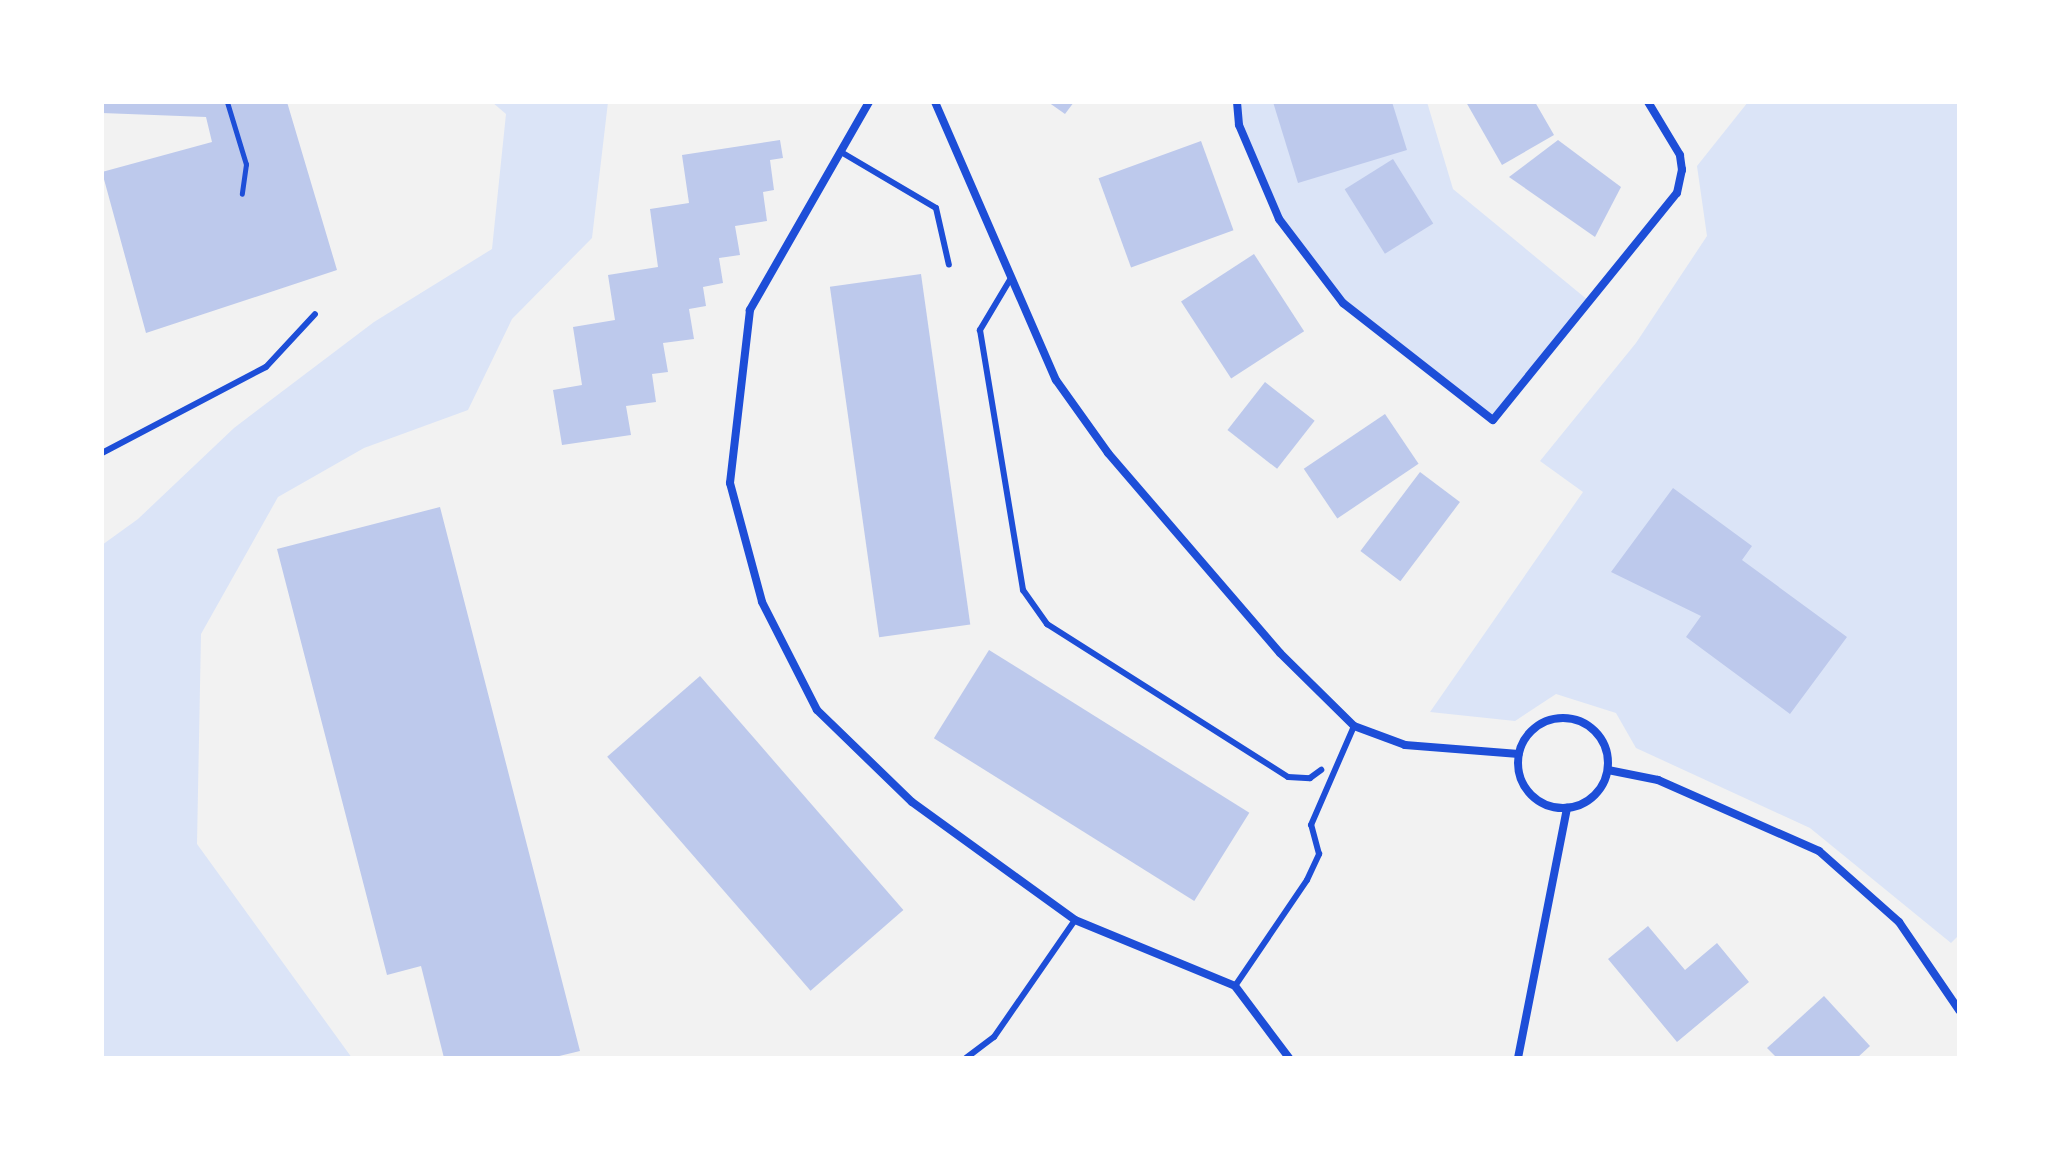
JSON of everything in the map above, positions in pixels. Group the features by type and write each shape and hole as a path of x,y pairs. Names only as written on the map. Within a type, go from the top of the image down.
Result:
{"street":[{"path":"869,102 750,310 730,483 762,602 817,710 912,802 1075,920 1235,986 1289,1058"},
{"path":"935,102 1056,380 1108,453 1280,653 1354,726 1405,745 1519,754"},
{"path":"1237,102 1239,125 1279,219 1343,303 1493,420 1677,193 1682,170 1680,155 1648,102"},
{"path":"1552,719 1577,720 1589,725 1605,745 1608,770 1594,796 1567,808 1550,807 1530,793 1518,771 1519,754 1530,732 1540,724 1552,719"},
{"path":"1608,770 1658,780 1819,851 1899,922 1959,1010"},
{"path":"1518,1058 1567,808"}],"lane":[{"path":"841,152 936,208 949,265"},
{"path":"1011,278 980,330 1023,590 1047,624 1288,777 1310,778 1321,770"},
{"path":"102,453 266,367 315,314"},
{"path":"1235,986 1307,880 1319,854 1311,825 1354,726"},
{"path":"966,1058 994,1037 1075,920"}],"path":[{"path":"227,102 246,164 242,194"}],"shaded area":[{"path":"492,102 608,102 592,238 512,319 468,410 364,448 278,497 201,634 197,844 352,1058 102,1058 102,545 138,519 234,428 374,322 492,249 506,114"},
{"path":"1237,102 1427,102 1453,189 1589,301 1493,420 1343,303 1279,219 1239,125"},
{"path":"1748,102 1959,102 1959,935 1951,943 1810,828 1636,748 1616,713 1556,694 1515,721 1430,712 1583,492 1540,461 1636,343 1707,236 1697,166"}],"building":[{"path":"102,102 287,102 337,270 146,333 102,172 212,142 206,117 102,113"},
{"path":"1048,102 1074,102 1065,114"},
{"path":"1273,102 1392,102 1407,150 1298,183"},
{"path":"1466,102 1535,102 1554,135 1502,165"},
{"path":"780,140 783,158 770,160 774,190 763,192 767,221 735,226 740,255 719,258 723,283 703,287 706,306 689,309 694,339 663,343 668,372 652,374 656,402 626,406 631,435 562,445 553,390 582,385 573,327 615,320 608,275 658,267 650,209 689,203 682,155"},
{"path":"1558,140 1621,187 1595,237 1509,177"},
{"path":"1201,141 1233,230 1131,268 1099,178"},
{"path":"1393,159 1433,223 1385,254 1345,189"},
{"path":"1254,254 1304,331 1231,379 1181,301"},
{"path":"921,274 970,625 879,637 830,287"},
{"path":"1265,382 1315,421 1277,469 1227,430"},
{"path":"1385,414 1419,464 1337,519 1304,469"},
{"path":"1420,472 1460,502 1400,581 1360,551"},
{"path":"1673,488 1752,546 1742,560 1847,637 1790,714 1686,637 1701,616 1611,572"},
{"path":"440,507 580,1051 551,1058 444,1058 421,966 387,975 277,549"},
{"path":"989,650 1249,813 1194,901 934,738"},
{"path":"700,676 903,910 811,991 607,757"},
{"path":"1648,926 1685,970 1717,943 1749,982 1677,1042 1608,959"},
{"path":"1824,996 1870,1046 1857,1058 1777,1058 1767,1048"}]}
